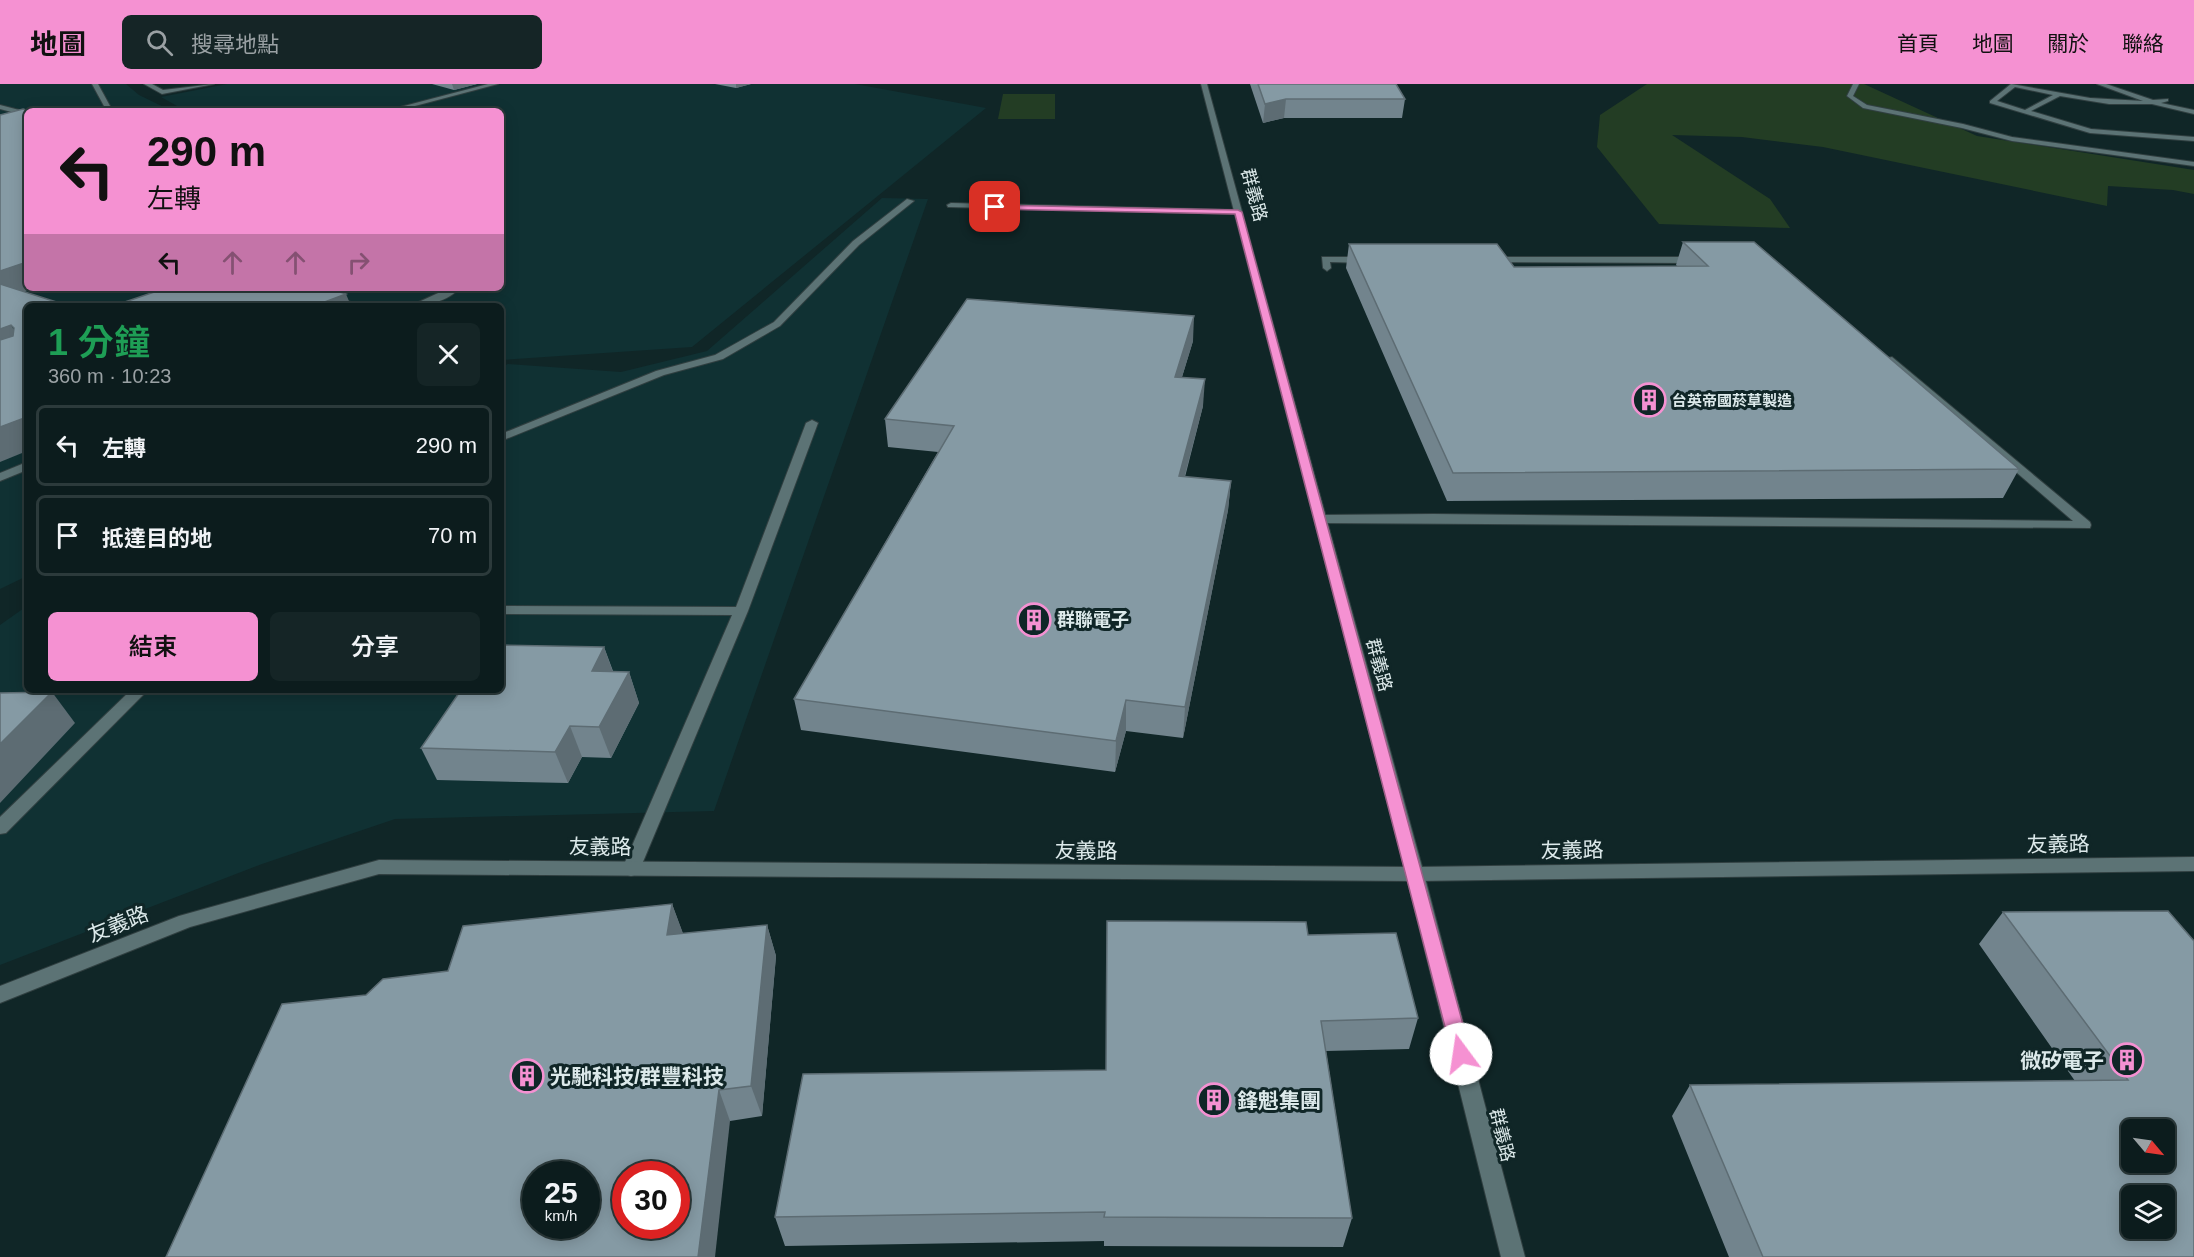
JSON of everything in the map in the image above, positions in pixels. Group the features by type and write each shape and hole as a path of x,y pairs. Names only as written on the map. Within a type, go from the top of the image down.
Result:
{"street":[{"path":"95,84 105,108"},
{"path":"147,84 162,92 211,84"},
{"path":"400,108 495,84"},
{"name":"群義路","path":"1204,84 1415,874 1513,1257"},
{"path":"1856,84 1850,96 1865,107 1963,126 2012,140 2194,164"},
{"path":"2100,84 2154,102 2194,112"},
{"path":"2124,84 2166,100 2194,106"},
{"path":"2166,100 2111,102 2014,86 1992,102 2090,131 2194,139"},
{"path":"2025,112 2061,93"},
{"path":"0,107 24,113"},
{"path":"504,437 660,373 719,357 777,324 856,243 909,201"},
{"path":"951,205 1238,212"},
{"path":"1327,268 1325,260 1384,260"},
{"path":"1479,260 1715,260"},
{"path":"308,291 348,303"},
{"path":"422,303 452,291"},
{"path":"1320,519 1433,518 2085,525 1881,351"},
{"path":"631,869 741,610 812,423"},
{"path":"0,477 24,467"},
{"path":"504,610 741,610"},
{"path":"0,828 137,693"},
{"name":"友義路","path":"0,995 186,921 379,867 1415,874 2194,864"}],"shaded area":[{"path":"0,84 126,84 139,95 166,108 24,108 24,291 504,291 504,108 181,108 161,97 227,84 855,84 986,108 692,347 504,360 504,303 24,303 24,577 0,589"},
{"path":"882,198 928,199 714,811 395,819 262,864 0,965 0,625 24,608 24,693 504,693 504,366 508,364 621,372 707,351"}],"green space":[{"path":"1647,84 1864,84 1977,136 2194,170 2194,194 2173,190 2108,186 2107,206 1823,147 1742,137 1672,135 1770,199 1790,228 1659,224 1597,147 1600,115"},
{"path":"1003,94 1055,94 1055,119 998,119"}],"building":[{"path":"1258,84 1396,84 1405,99 1286,99 1265,104"},
{"path":"24,109 24,263 0,271 0,115"},
{"name":"台英帝國菸草製造","path":"1683,242 1754,242 2019,469 1453,473 1349,244 1497,244 1514,267 1708,266"},
{"path":"0,284 60,303 24,303 24,418 0,427 0,340 13,336 14,328 11,325 0,329"},
{"path":"157,291 337,291 346,294 322,303 122,303"},
{"name":"群聯電子","path":"967,299 1194,316 1175,377 1205,379 1179,476 1231,481 1185,707 1126,700 1116,741 794,699 954,426 885,419"},
{"path":"504,645 604,647 592,671 629,672 599,727 570,726 555,752 421,748 459,693 504,693"},
{"path":"0,693 51,693 0,744"},
{"name":"光馳科技/群豐科技","path":"672,904 667,935 767,925 751,1086 719,1090 698,1257 166,1257 282,1004 366,995 383,979 448,971 463,926"},
{"name":"微矽電子","path":"2168,911 2194,941 2194,1257 1763,1257 1690,1085 2128,1080 2003,912"},
{"path":"1107,921 1306,922 1308,935 1396,933 1418,1018 1321,1021 1352,1218 1104,1217 1105,1212 775,1217 803,1074 1106,1070"}],"place":[{"name":"台英帝國菸草製造","path":"1649,400"},
{"name":"群聯電子","path":"1034,620"},
{"name":"微矽電子","path":"2127,1060"},
{"name":"光馳科技/群豐科技","path":"527,1076"},
{"name":"鋒魁集團","path":"1214,1100"}],"route":[{"path":"995,207 1238,212 1461,1054"}]}
